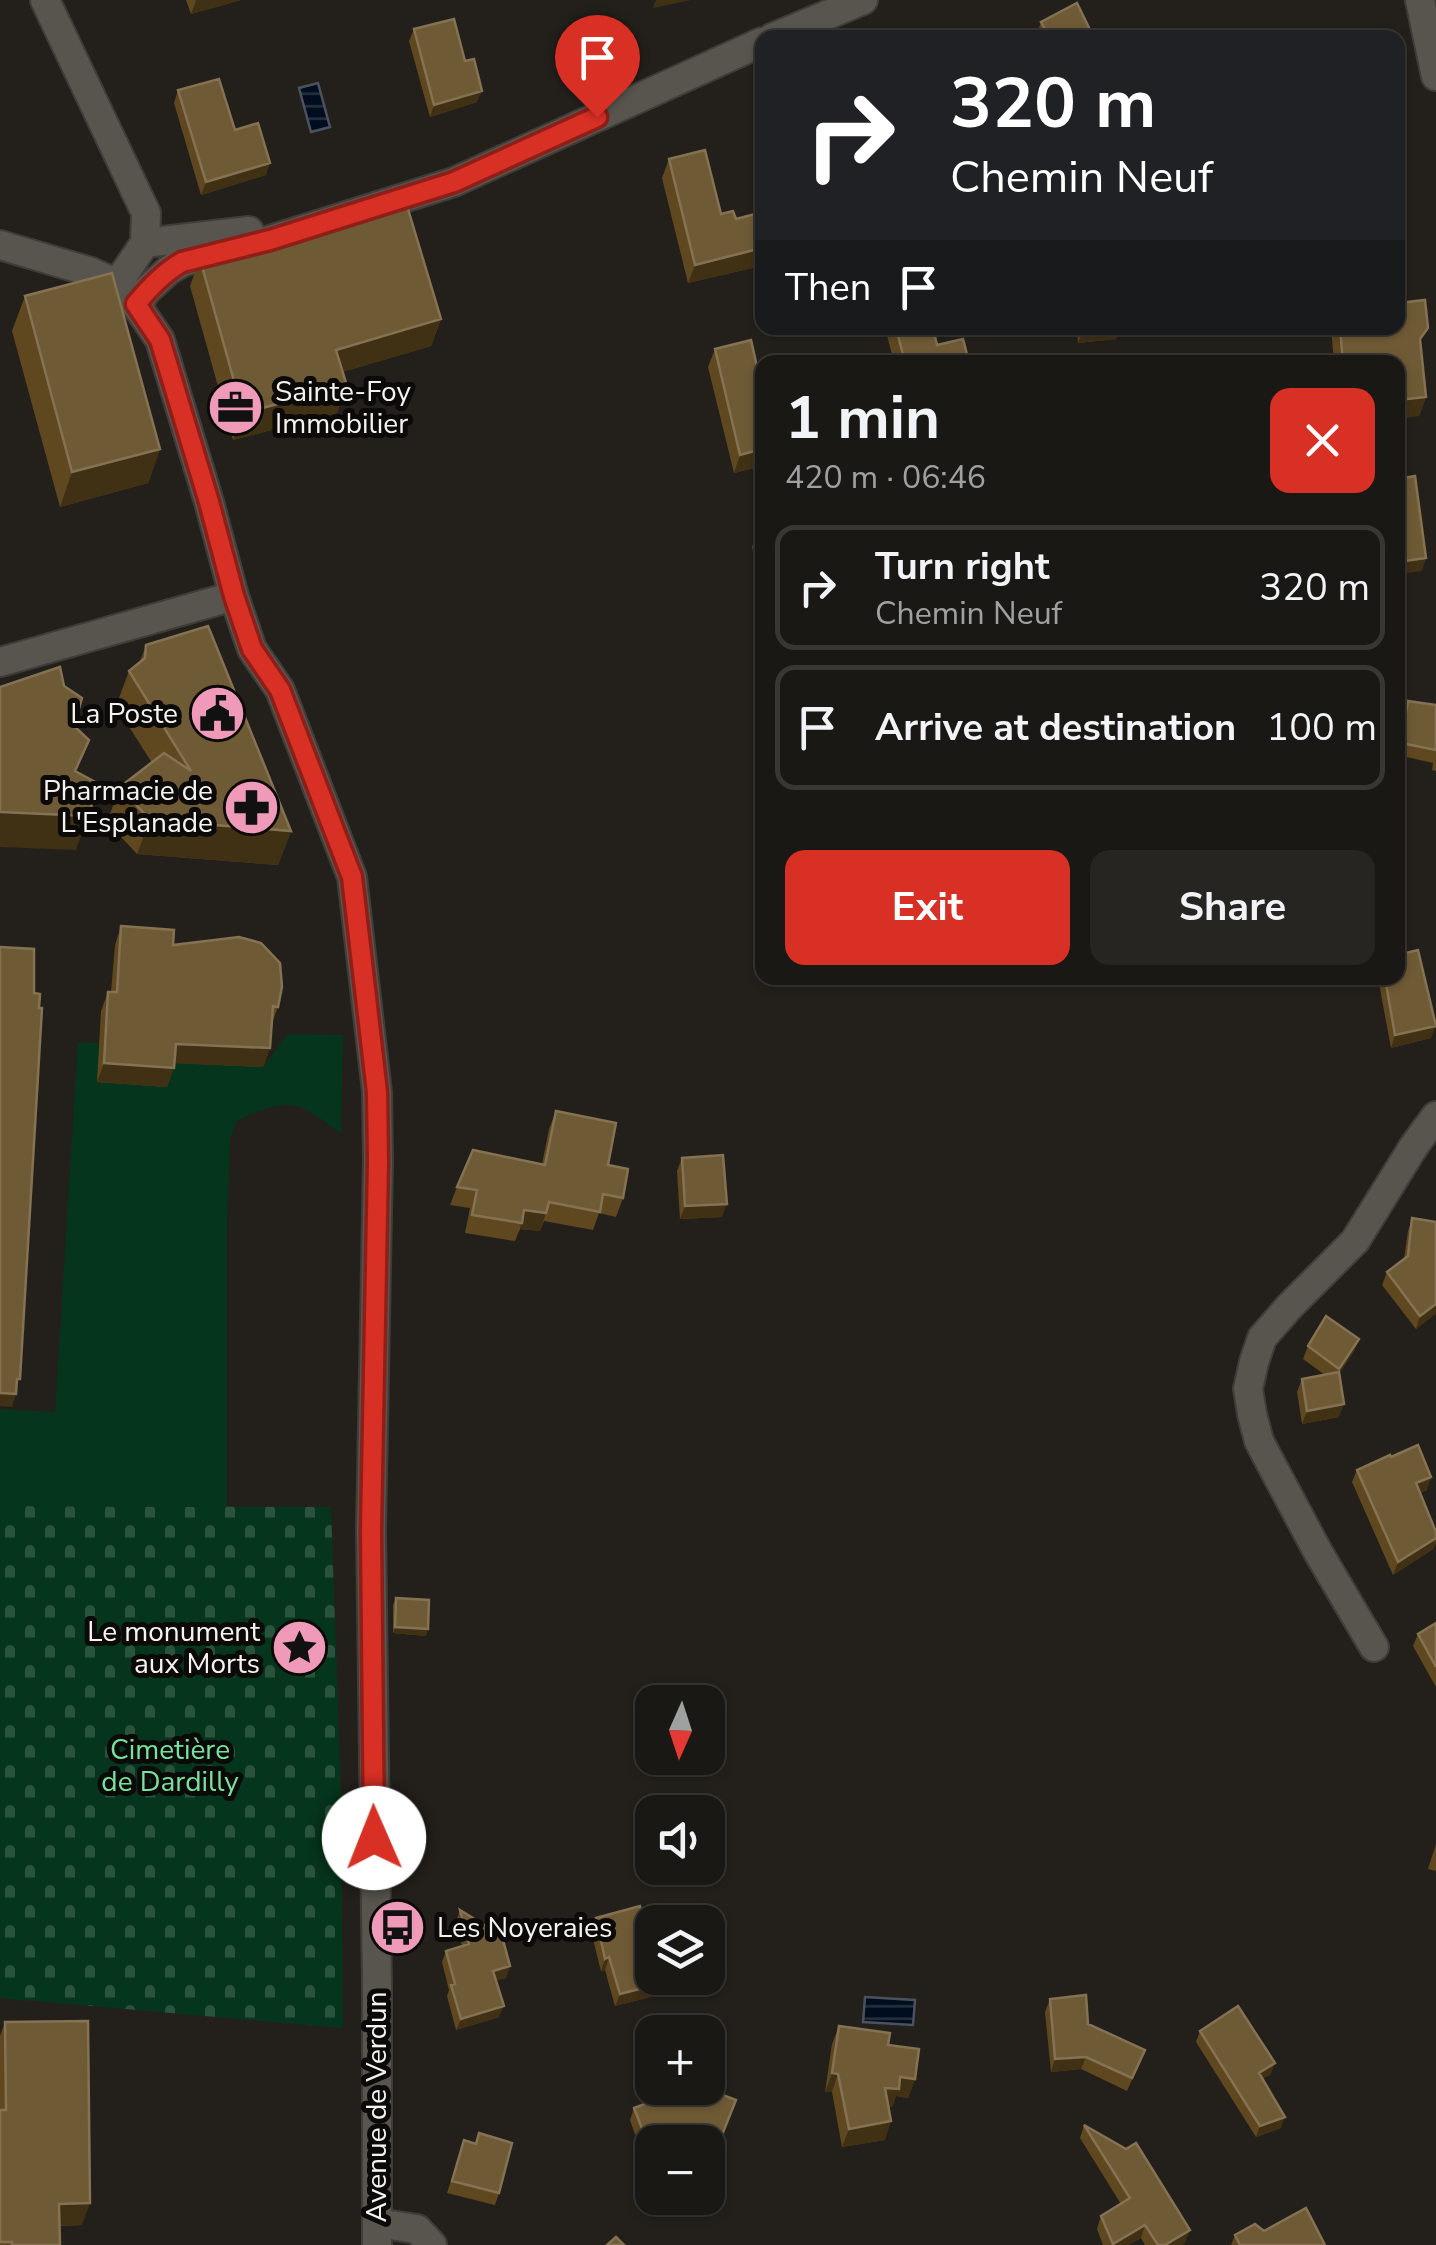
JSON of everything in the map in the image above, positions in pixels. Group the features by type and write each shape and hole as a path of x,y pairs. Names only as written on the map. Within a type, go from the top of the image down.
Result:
{"street":[{"path":"45,0 146,213 145,243 126,294"},
{"path":"791,30 863,0"},
{"path":"1420,0 1436,76"},
{"path":"0,244 91,272 126,294 148,290 182,262 270,240 454,182 755,45"},
{"path":"145,243 335,220"},
{"name":"Avenue de Verdun","path":"126,294 160,340 252,649 280,690 352,877 377,1092 371,1530 377,2234"},
{"path":"0,662 234,596"},
{"path":"1374,1647 1268,1460 1252,1414 1248,1388 1262,1338 1355,1242 1435,1118"},
{"path":"377,2234 417,2229 432,2245"}],"green space":[{"path":"288,1034 343,1035 341,1133 304,1108 283,1105 237,1121 230,1139 227,1507 0,1506 0,1409 55,1412 78,1042 99,1043 99,1082 171,1047 263,1067"},
{"name":"Cimetière de Dardilly","path":"0,1506 331,1507 341,1794 343,2028 0,1998"}],"water":[{"path":"318,83 330,127 311,132 299,88"},
{"path":"865,1997 915,2000 913,2025 863,2022"}],"building":[{"path":"1077,3 1090,30 1046,30 1041,22"},
{"path":"454,19 465,61 474,59 482,91 434,105 414,29"},
{"path":"219,79 235,130 258,123 270,163 206,182 178,90"},
{"path":"705,150 721,214 733,211 736,219 755,214 755,250 695,265 669,159"},
{"path":"405,199 441,319 336,350 347,386 243,413 200,259"},
{"path":"112,273 160,449 72,472 25,296"},
{"path":"1425,300 1428,328 1420,339 1426,397 1405,399 1405,355 1342,355 1341,335 1405,335 1405,302"},
{"path":"898,335 935,335 937,345 963,339 967,355 903,355"},
{"path":"751,340 755,358 755,451 740,455 715,349"},
{"path":"1415,476 1426,558 1405,561 1405,478"},
{"path":"208,626 291,831 150,820 120,787 164,753 191,771 129,671 145,658 146,645"},
{"path":"60,667 64,686 82,698 74,726 89,740 75,771 99,784 88,816 0,812 0,687"},
{"path":"1408,701 1436,705 1436,750 1405,744"},
{"path":"121,926 174,930 173,945 239,937 261,943 280,963 282,987 278,1007 273,1006 270,1048 176,1044 174,1068 104,1063 108,992 117,992"},
{"path":"0,947 34,949 34,993 40,994 42,1008 16,1394 0,1393"},
{"path":"1418,950 1436,1026 1395,1035 1386,985 1405,985 1405,953"},
{"path":"556,1111 616,1123 608,1165 628,1169 623,1198 603,1194 600,1212 549,1202 546,1213 524,1210 522,1223 472,1215 477,1190 457,1187 473,1150 545,1165"},
{"path":"723,1155 727,1204 685,1206 682,1158"},
{"path":"1412,1218 1436,1222 1436,1304 1420,1316 1387,1272 1408,1256"},
{"path":"1326,1316 1359,1339 1339,1369 1308,1346"},
{"path":"1339,1372 1344,1404 1307,1411 1302,1379"},
{"path":"1418,1445 1431,1477 1416,1483 1436,1538 1398,1562 1357,1470"},
{"path":"396,1598 429,1600 428,1629 395,1627"},
{"path":"1436,1623 1436,1667 1418,1634"},
{"path":"635,1907 635,1990 620,1994 609,1957 605,1959 596,1918"},
{"path":"460,1910 502,1936 510,1966 493,1971 504,2006 461,2019 446,1951 469,1944"},
{"path":"1086,1995 1088,2024 1145,2050 1132,2078 1086,2057 1055,2059 1050,1999"},
{"path":"1238,2006 1275,2063 1259,2073 1285,2117 1260,2126 1200,2031"},
{"path":"88,2021 90,2203 59,2204 60,2245 0,2242 5,2022"},
{"path":"839,2026 890,2033 888,2045 919,2049 915,2079 900,2077 899,2089 885,2088 891,2121 849,2129 838,2074 832,2073"},
{"path":"725,2096 736,2100 725,2128 641,2125 634,2108 725,2105"},
{"path":"1084,2125 1126,2149 1136,2143 1190,2230 1158,2245 1145,2225 1113,2244 1101,2216 1130,2198"},
{"path":"479,2133 512,2143 499,2193 452,2181 464,2140 476,2144"},
{"path":"1306,2208 1325,2245 1240,2245 1235,2235 1255,2224 1264,2231"},
{"path":"616,2237 624,2245 607,2245"}],"place":[{"name":"Sainte-Foy Immobilier","path":"236,408"},
{"name":"La Poste","path":"217,714"},
{"name":"Pharmacie de L'Esplanade","path":"252,807"},
{"name":"Le monument aux Morts","path":"299,1648"},
{"name":"Les Noyeraies","path":"398,1928"}],"route":[{"path":"374,1838 371,1476 377,1092 352,877 280,690 252,649 160,340 136,304 168,270 182,262 270,240 454,182 597,117"}]}
